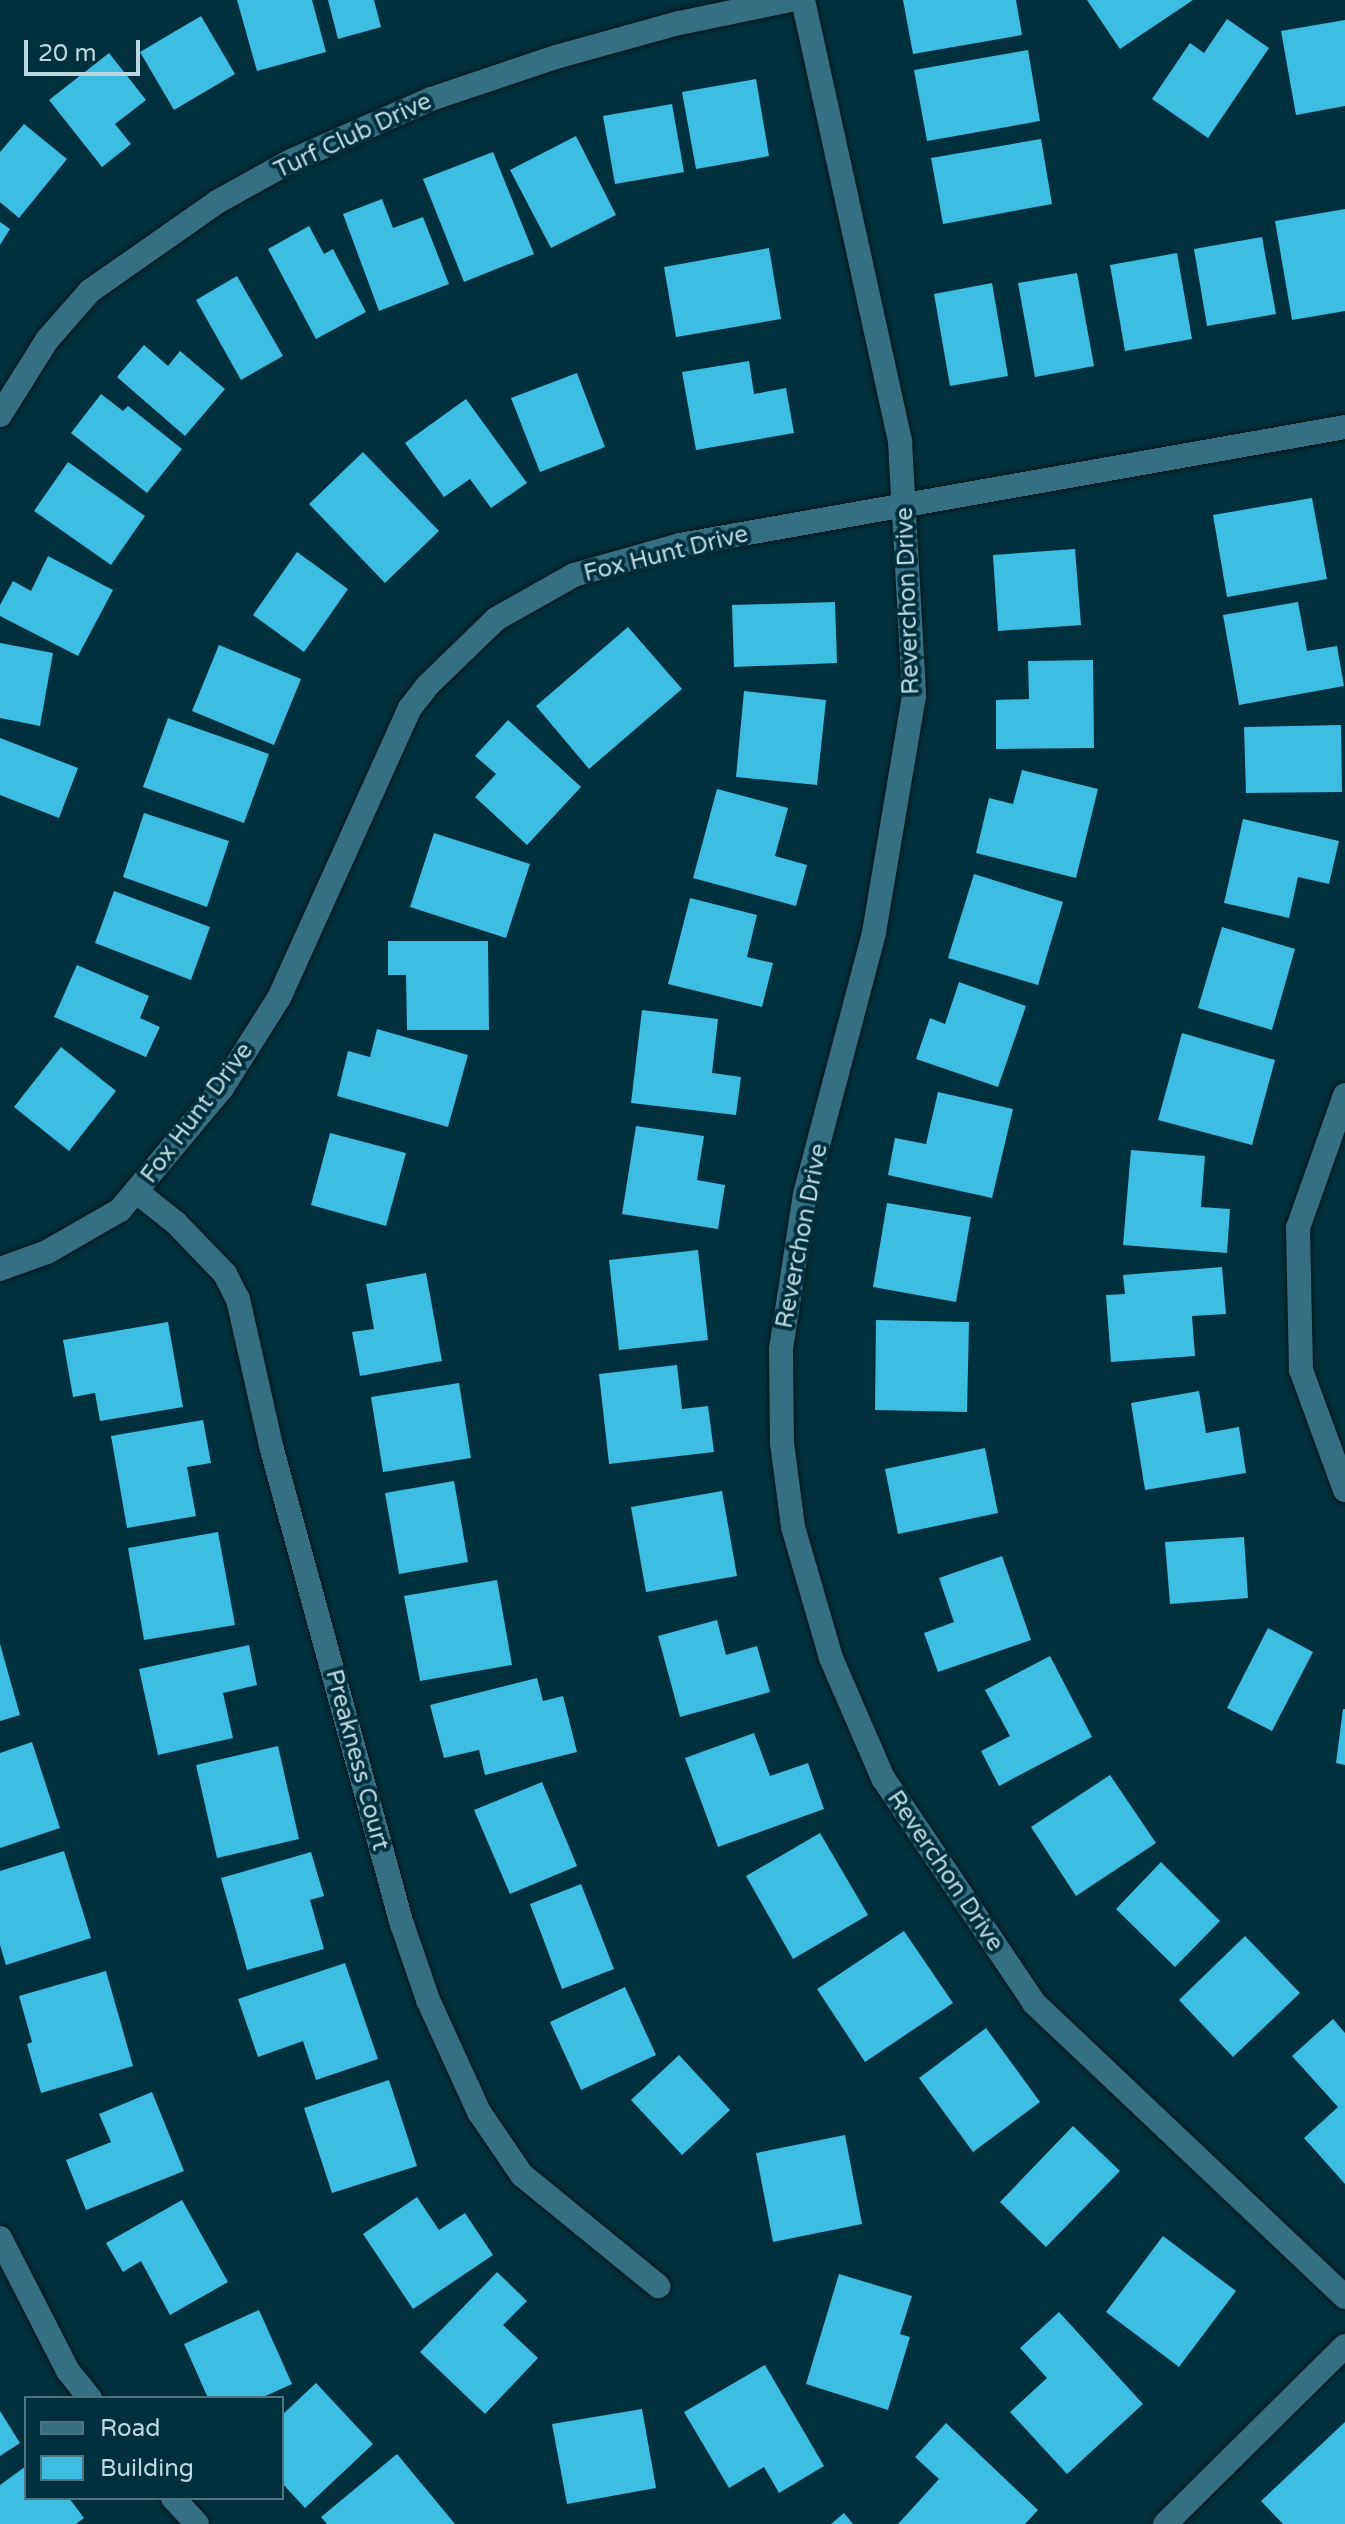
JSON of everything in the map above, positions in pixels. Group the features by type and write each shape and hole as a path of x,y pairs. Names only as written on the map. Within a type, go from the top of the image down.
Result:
{"street":[{"name":"Turf Club Drive","path":"0,415 47,340 90,291 217,202 291,161 431,99 556,57 679,23 790,0"},
{"name":"Reverchon Drive","path":"803,0 900,442 914,696 874,933 805,1194 781,1349 782,1443 793,1527 831,1658 883,1778 1034,2003 1345,2297"},
{"name":"Fox Hunt Drive","path":"0,1269 47,1252 120,1210 222,1088 279,998 410,708 428,685 496,619 574,575 680,545 1345,427"},
{"path":"1345,1095 1298,1228 1301,1370 1345,1490"},
{"name":"Preakness Court","path":"137,1192 176,1223 225,1274 238,1299 271,1446 402,1924 428,2000 479,2112 522,2175 658,2286"},
{"path":"0,2238 68,2371 88,2396"},
{"path":"1165,2524 1345,2346"},
{"path":"175,2500 197,2524"}],"building":[{"path":"237,0 312,0 326,52 257,71"},
{"path":"328,0 374,0 381,27 338,39"},
{"path":"903,0 1016,0 1022,35 913,54"},
{"path":"1087,0 1193,0 1120,49"},
{"path":"201,16 235,74 174,110 140,52"},
{"path":"1227,19 1269,48 1208,138 1152,99 1190,43 1204,53"},
{"path":"1345,20 1345,106 1296,115 1281,31"},
{"path":"1028,50 1040,121 927,141 914,70"},
{"path":"109,53 146,100 115,124 131,144 102,167 49,100"},
{"path":"756,79 769,156 696,169 682,92"},
{"path":"672,104 684,172 615,184 603,116"},
{"path":"24,124 67,159 19,218 0,202 0,152"},
{"path":"576,136 616,215 551,248 510,170"},
{"path":"1041,139 1052,204 943,224 931,158"},
{"path":"493,152 534,254 464,282 423,179"},
{"path":"382,199 393,228 423,217 449,284 379,311 343,214"},
{"path":"1345,209 1345,311 1292,320 1275,221"},
{"path":"0,222 10,229 0,245"},
{"path":"309,226 324,254 333,249 366,312 316,339 268,249"},
{"path":"1262,237 1276,314 1207,326 1194,249"},
{"path":"769,248 781,319 676,337 664,267"},
{"path":"1177,253 1192,339 1125,351 1110,265"},
{"path":"1077,273 1094,366 1035,377 1018,283"},
{"path":"237,276 283,356 241,380 196,300"},
{"path":"992,283 1008,376 950,386 934,294"},
{"path":"144,345 168,366 180,351 225,389 185,436 117,377"},
{"path":"749,361 754,394 786,388 794,433 696,450 682,372"},
{"path":"577,373 605,447 540,472 511,398"},
{"path":"101,394 123,411 128,406 182,449 147,493 71,433"},
{"path":"466,399 527,483 491,508 470,479 444,497 405,443"},
{"path":"363,452 439,531 385,583 309,504"},
{"path":"68,462 145,516 111,565 34,511"},
{"path":"1312,498 1327,579 1227,597 1213,515"},
{"path":"1075,549 1081,625 998,631 993,555"},
{"path":"297,552 348,589 304,652 253,615"},
{"path":"48,556 113,590 78,656 0,616 0,605 13,581 31,591"},
{"path":"835,602 837,663 734,667 732,605"},
{"path":"1298,602 1307,651 1337,646 1344,686 1239,705 1223,615"},
{"path":"628,627 682,689 589,769 536,706"},
{"path":"0,643 53,653 40,726 0,718"},
{"path":"219,645 301,679 274,745 192,711"},
{"path":"1093,660 1094,748 996,749 996,700 1029,699 1028,661"},
{"path":"744,691 826,700 817,785 736,777"},
{"path":"168,718 269,754 244,823 143,787"},
{"path":"508,720 581,787 527,845 475,797 496,774 475,756"},
{"path":"1341,725 1342,792 1246,793 1244,727"},
{"path":"0,738 78,768 59,818 0,795"},
{"path":"1022,770 1098,789 1076,878 976,853 989,798 1013,804"},
{"path":"717,789 788,808 775,856 807,865 796,906 693,878"},
{"path":"144,813 229,841 207,907 123,877"},
{"path":"1243,819 1339,841 1329,884 1298,877 1289,918 1224,903"},
{"path":"434,833 530,864 506,938 410,907"},
{"path":"974,874 1063,902 1038,985 948,958"},
{"path":"114,891 210,927 191,980 95,943"},
{"path":"690,898 757,915 747,957 773,963 762,1007 668,984"},
{"path":"1222,927 1295,949 1272,1030 1198,1008"},
{"path":"388,941 488,941 489,1030 407,1030 406,975 388,975"},
{"path":"77,965 149,996 140,1018 160,1027 146,1057 54,1017"},
{"path":"959,982 1026,1006 998,1087 916,1059 930,1018 945,1024"},
{"path":"642,1010 718,1019 712,1073 741,1077 736,1115 631,1103"},
{"path":"377,1029 468,1055 448,1127 337,1096 348,1051 370,1057"},
{"path":"1182,1033 1275,1060 1252,1145 1158,1120"},
{"path":"61,1047 116,1091 69,1151 14,1107"},
{"path":"938,1092 1013,1109 992,1198 888,1175 895,1138 926,1144"},
{"path":"636,1126 704,1136 697,1180 725,1185 718,1229 622,1214"},
{"path":"330,1133 406,1153 386,1226 311,1205"},
{"path":"1131,1150 1205,1156 1201,1207 1230,1209 1227,1253 1123,1245"},
{"path":"887,1203 971,1217 956,1302 873,1287"},
{"path":"698,1250 708,1340 619,1350 609,1260"},
{"path":"1222,1267 1226,1314 1192,1316 1195,1356 1111,1362 1106,1295 1125,1294 1123,1275"},
{"path":"426,1273 442,1361 360,1376 352,1332 374,1329 366,1284"},
{"path":"876,1320 969,1322 967,1412 875,1410"},
{"path":"168,1322 183,1407 100,1421 95,1393 73,1397 63,1340"},
{"path":"677,1365 682,1409 708,1406 714,1452 609,1464 599,1374"},
{"path":"459,1383 471,1458 383,1472 371,1397"},
{"path":"1199,1391 1206,1433 1239,1427 1246,1473 1145,1490 1131,1403"},
{"path":"203,1420 211,1463 187,1467 196,1516 127,1528 111,1436"},
{"path":"985,1448 998,1513 898,1534 885,1469"},
{"path":"454,1481 468,1562 399,1574 385,1493"},
{"path":"722,1491 737,1576 646,1592 631,1507"},
{"path":"218,1532 235,1625 144,1640 128,1548"},
{"path":"1244,1537 1248,1598 1170,1604 1165,1542"},
{"path":"1002,1556 1031,1640 938,1672 924,1633 954,1622 939,1578"},
{"path":"497,1580 512,1665 420,1681 404,1596"},
{"path":"717,1620 726,1655 757,1646 770,1692 680,1717 658,1636"},
{"path":"1268,1628 1313,1652 1272,1731 1227,1708"},
{"path":"0,1644 20,1715 0,1721"},
{"path":"249,1645 257,1685 223,1693 233,1738 158,1755 139,1669"},
{"path":"1050,1656 1092,1737 999,1786 981,1751 1010,1736 985,1690"},
{"path":"537,1678 543,1701 563,1696 577,1752 485,1775 479,1750 444,1758 430,1705"},
{"path":"1345,1709 1345,1765 1336,1763"},
{"path":"754,1733 770,1776 808,1763 824,1809 718,1847 685,1758"},
{"path":"32,1742 60,1828 0,1848 0,1753"},
{"path":"278,1746 299,1839 217,1858 196,1765"},
{"path":"1110,1775 1156,1843 1076,1896 1031,1827"},
{"path":"542,1782 577,1866 510,1894 474,1810"},
{"path":"820,1833 868,1915 793,1959 746,1876"},
{"path":"64,1851 91,1938 6,1965 0,1945 0,1871"},
{"path":"311,1852 324,1896 310,1900 324,1949 247,1970 221,1878"},
{"path":"1161,1862 1220,1921 1175,1967 1116,1909"},
{"path":"581,1884 614,1969 562,1989 530,1904"},
{"path":"904,1931 953,2003 865,2062 817,1989"},
{"path":"1245,1936 1300,1993 1233,2057 1179,2000"},
{"path":"345,1963 378,2059 316,2080 303,2041 258,2057 238,1999"},
{"path":"106,1971 133,2066 41,2093 27,2044 32,2042 19,1996"},
{"path":"625,1987 656,2055 581,2090 550,2022"},
{"path":"1333,2019 1345,2033 1345,2184 1304,2138 1338,2107 1292,2056"},
{"path":"986,2028 1040,2102 973,2152 919,2078"},
{"path":"679,2055 730,2110 682,2155 631,2100"},
{"path":"389,2080 417,2166 332,2193 304,2108"},
{"path":"152,2092 184,2171 86,2210 66,2160 111,2142 99,2114"},
{"path":"1073,2126 1120,2171 1046,2247 1000,2202"},
{"path":"845,2135 862,2224 773,2242 756,2153"},
{"path":"417,2197 439,2230 465,2213 493,2255 413,2309 363,2234"},
{"path":"182,2200 228,2282 170,2315 141,2261 123,2272 106,2243"},
{"path":"1163,2236 1236,2291 1179,2367 1106,2312"},
{"path":"497,2272 527,2301 503,2325 538,2358 485,2414 420,2352"},
{"path":"839,2274 912,2296 900,2334 910,2337 888,2410 806,2384"},
{"path":"259,2310 292,2384 265,2396 207,2396 184,2344"},
{"path":"1059,2312 1143,2404 1067,2474 1010,2412 1047,2378 1020,2348"},
{"path":"765,2365 824,2466 779,2493 764,2467 729,2488 684,2412"},
{"path":"316,2383 373,2444 305,2508 284,2485 284,2413"},
{"path":"642,2409 656,2488 567,2504 552,2424"},
{"path":"0,2411 20,2443 0,2456"},
{"path":"1345,2422 1345,2524 1283,2524 1261,2501"},
{"path":"946,2423 1038,2510 1025,2524 898,2524 939,2479 915,2457"},
{"path":"397,2454 455,2524 327,2524 321,2517"},
{"path":"24,2467 24,2500 70,2500 84,2518 76,2524 0,2524 0,2485"},
{"path":"844,2513 853,2524 831,2524"}]}
